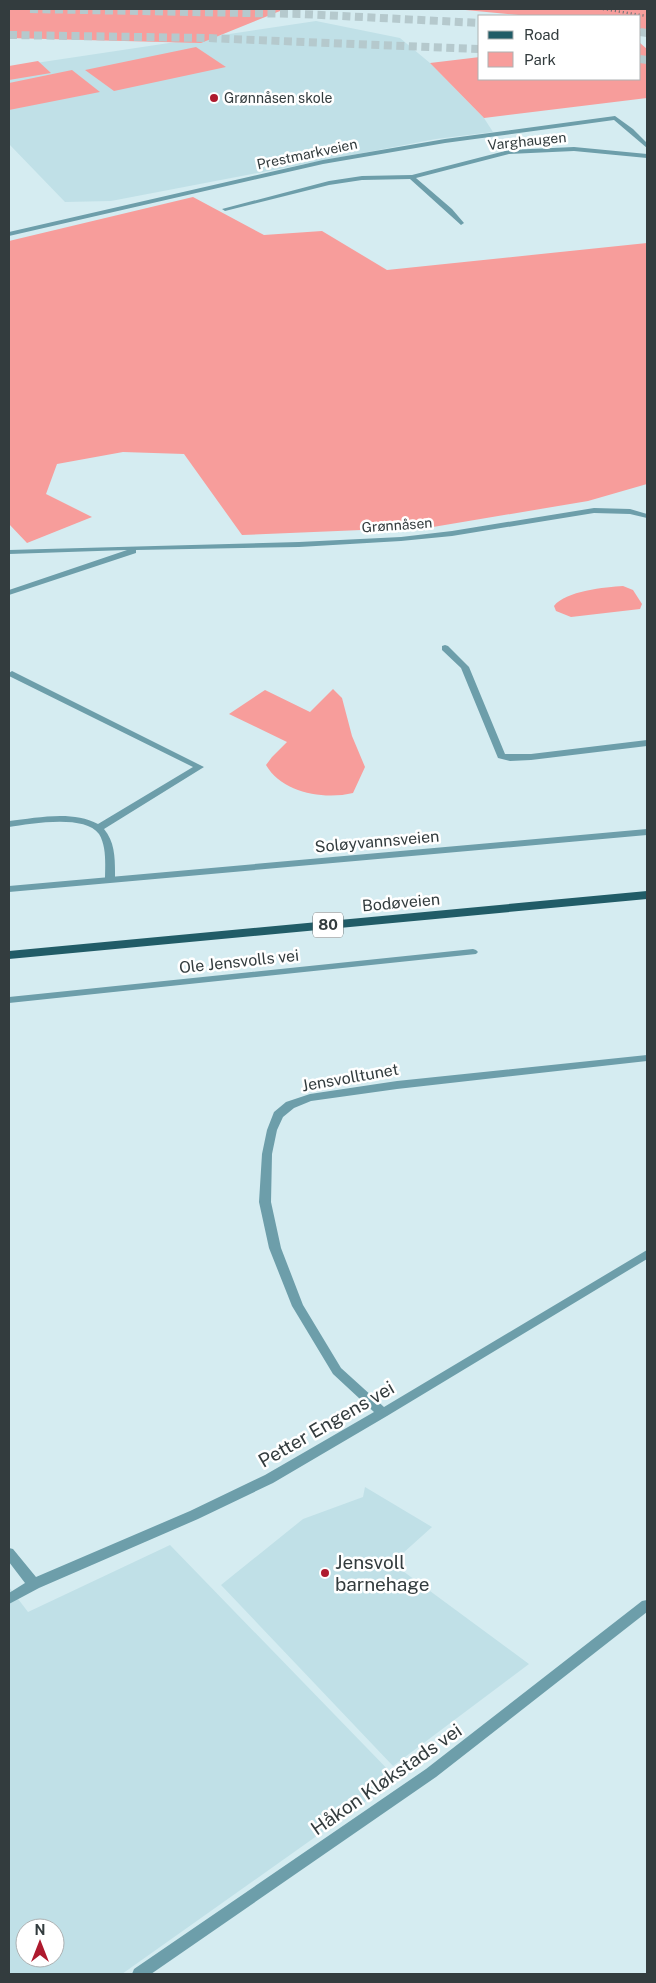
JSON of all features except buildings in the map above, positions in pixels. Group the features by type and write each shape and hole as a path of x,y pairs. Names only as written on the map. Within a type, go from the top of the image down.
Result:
{"main road":[{"name":"Bodøveien","path":"9,955 647,895"}],"street":[{"name":"Prestmarkveien","path":"9,234 323,162 445,141 615,118 631,130 647,146"},
{"name":"Varghaugen","path":"225,209 329,184 371,178 412,177 483,158 527,150 582,149 647,156"},
{"path":"412,177 420,187 454,213 461,223"},
{"name":"Grønnåsen","path":"9,552 382,541 458,534 592,511 622,509 647,516"},
{"name":"Grønnåsen","path":"9,593 146,547"},
{"path":"445,648 465,667 501,756 510,758 531,757 647,743"},
{"path":"12,674 200,767 98,828"},
{"path":"9,824 63,820 82,821 98,828 106,840 110,880"},
{"name":"Soløyvannsveien","path":"9,889 647,832"},
{"name":"Ole Jensvolls vei","path":"9,1000 473,952"},
{"name":"Jensvolltunet","path":"383,1414 337,1371 298,1306 275,1248 265,1202 267,1154 272,1130 278,1115 290,1105 310,1098 397,1085 647,1058"},
{"name":"Petter Engens vei","path":"9,1599 34,1584 194,1515 260,1483 383,1414 647,1254"},
{"path":"9,1553 34,1584"},
{"name":"Håkon Kløkstads vei","path":"139,1974 431,1773 647,1605"}],"shaded area":[{"path":"316,21 400,38 430,63 484,118 493,132 436,139 111,201 65,202 9,144 9,67"},
{"path":"365,1487 432,1527 392,1563 529,1664 393,1766 221,1585 303,1519 363,1497"},
{"path":"170,1545 397,1779 122,1974 9,1974 9,1587 28,1612"}],"green space":[{"path":"9,9 285,9 201,43 9,38"},
{"path":"455,9 647,9 647,31 641,29 641,15 518,15"},
{"path":"641,44 647,49 647,98 484,118 430,63 478,57 478,80 641,80"},
{"path":"196,47 226,67 114,91 85,70"},
{"path":"38,61 51,73 9,80 9,66"},
{"path":"72,70 100,92 9,110 9,83"},
{"path":"193,197 264,235 322,231 387,270 647,243 647,484 588,501 433,527 242,535 184,454 123,452 57,464 46,494 92,517 27,543 9,524 9,241"},
{"path":"623,586 633,590 642,604 640,609 571,617 556,611 554,606 559,601 576,593"},
{"path":"333,689 342,698 352,736 365,767 353,793 329,796 317,795 293,788 282,782 273,775 266,765 287,742 229,714 265,690 310,712"}],"tunnel":[{"path":"30,9 301,14 478,23"},
{"path":"641,32 647,33"},
{"path":"9,35 206,38 478,49"},
{"path":"641,59 647,60"}],"railway":[{"path":"603,9 641,15"},
{"path":"641,15 647,16"}],"place":[{"name":"Grønnåsen skole","path":"214,98"},
{"name":"Jensvoll barnehage","path":"325,1573"}]}
